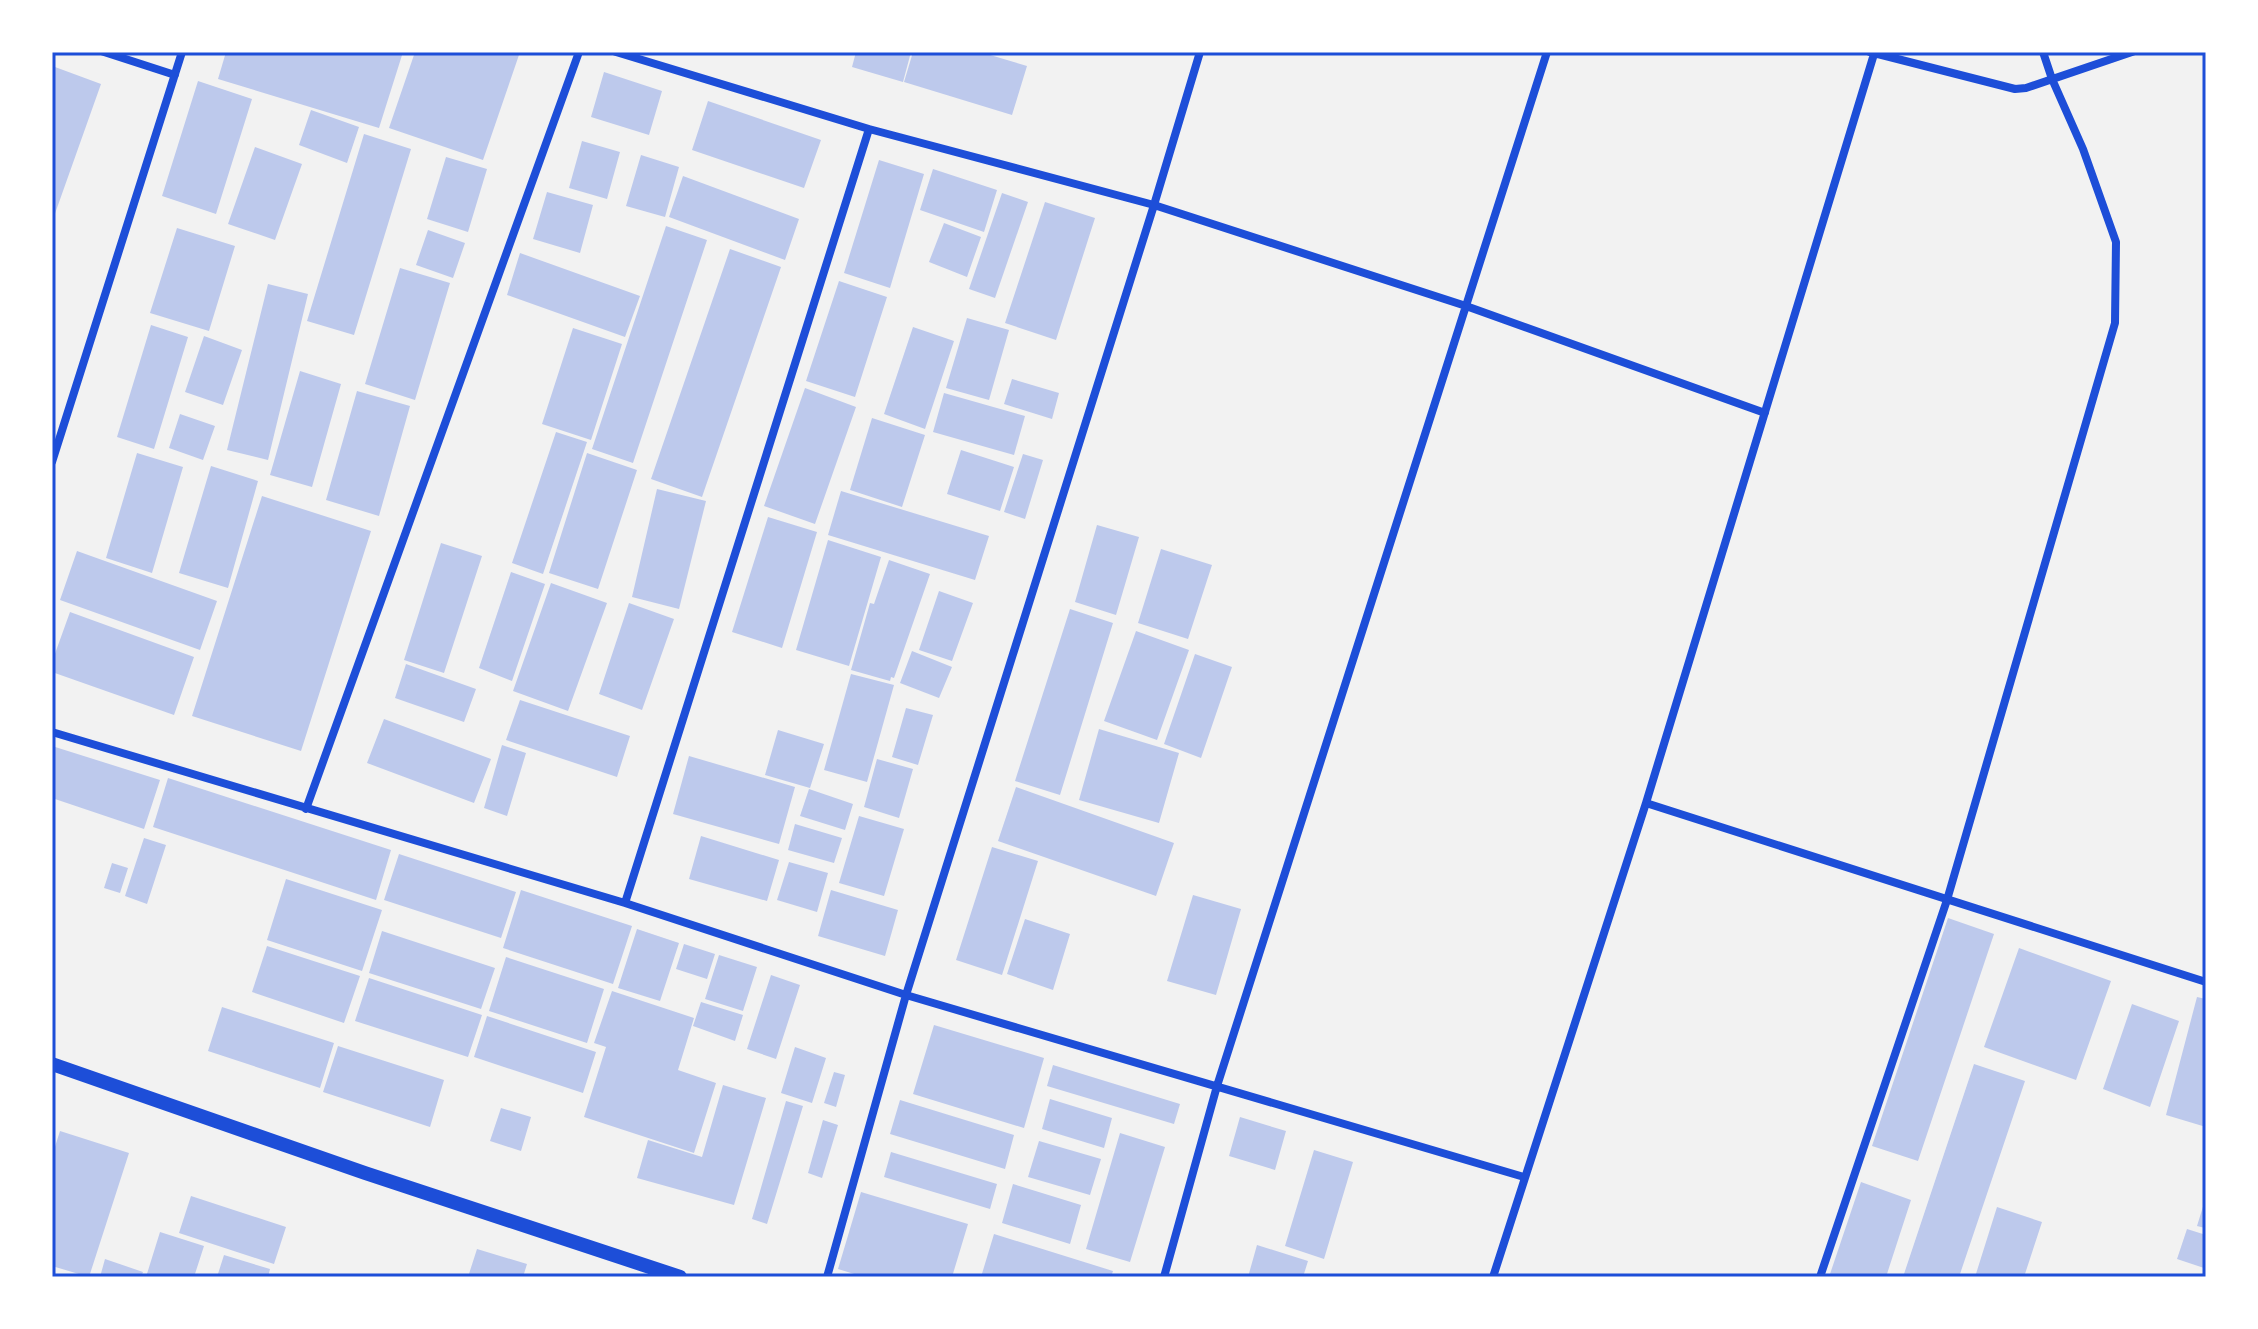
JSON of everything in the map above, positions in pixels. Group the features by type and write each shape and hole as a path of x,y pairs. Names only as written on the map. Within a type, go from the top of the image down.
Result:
{"street":[{"path":"104,52 175,75"},
{"path":"52,462 182,52"},
{"path":"306,809 579,52"},
{"path":"616,52 869,129 1154,205 1466,306 1765,413"},
{"path":"827,1277 906,995 1200,52"},
{"path":"1164,1277 1217,1086 1547,52"},
{"path":"1820,1277 1947,900 2115,323 2116,242 2083,149 2043,52"},
{"path":"1493,1277 1646,803 1872,53 2015,89 2132,52"},
{"path":"625,903 869,129"},
{"path":"52,732 625,903 906,995 1524,1177"},
{"path":"1646,803 2206,982"},
{"path":"52,1064 365,1173 680,1277"}],"building":[{"path":"226,52 403,52 379,128 218,79"},
{"path":"415,52 520,52 483,160 389,128"},
{"path":"856,52 911,52 903,82 852,67"},
{"path":"913,52 980,52 1027,66 1012,115 904,82"},
{"path":"55,67 101,84 52,222 52,75"},
{"path":"604,72 662,91 649,135 591,117"},
{"path":"198,81 252,99 216,214 162,196"},
{"path":"708,101 821,140 804,188 692,150"},
{"path":"311,110 359,127 347,163 299,145"},
{"path":"364,134 411,149 354,335 307,321"},
{"path":"582,141 620,152 607,199 569,188"},
{"path":"255,147 302,164 275,240 228,224"},
{"path":"641,155 679,167 665,217 626,206"},
{"path":"446,157 487,169 468,232 427,219"},
{"path":"879,160 924,174 890,288 844,273"},
{"path":"933,169 997,190 984,232 920,210"},
{"path":"683,176 799,219 785,260 669,217"},
{"path":"547,192 593,205 580,253 533,239"},
{"path":"1002,193 1028,202 995,298 969,289"},
{"path":"1045,202 1095,218 1056,340 1005,323"},
{"path":"944,223 981,237 967,277 929,262"},
{"path":"666,226 707,240 633,463 592,449"},
{"path":"177,228 235,246 209,331 150,313"},
{"path":"428,230 465,243 453,278 416,265"},
{"path":"730,249 781,267 702,497 651,479"},
{"path":"520,253 640,296 625,337 507,295"},
{"path":"400,268 450,283 415,400 365,384"},
{"path":"839,281 887,297 855,397 806,381"},
{"path":"268,284 308,294 268,460 227,450"},
{"path":"967,318 1009,330 989,400 946,388"},
{"path":"151,325 188,337 154,449 117,437"},
{"path":"913,327 954,341 925,429 884,414"},
{"path":"573,328 622,344 591,440 542,424"},
{"path":"204,336 242,350 223,405 185,392"},
{"path":"300,371 341,384 312,487 270,475"},
{"path":"1012,379 1059,393 1052,419 1004,404"},
{"path":"805,388 856,407 815,524 764,506"},
{"path":"357,391 410,406 379,516 326,500"},
{"path":"944,393 1025,416 1014,455 933,432"},
{"path":"180,414 215,426 203,460 169,448"},
{"path":"872,418 925,435 902,507 850,490"},
{"path":"556,432 587,442 543,574 512,563"},
{"path":"961,450 1014,467 1000,511 947,494"},
{"path":"137,453 183,467 152,573 106,558"},
{"path":"587,453 637,470 598,589 549,573"},
{"path":"1023,454 1043,460 1025,519 1004,512"},
{"path":"211,466 258,481 228,588 179,573"},
{"path":"657,489 706,501 679,609 632,597"},
{"path":"841,491 989,536 975,580 828,535"},
{"path":"262,496 371,531 301,751 192,716"},
{"path":"768,517 817,532 782,648 732,632"},
{"path":"1097,525 1139,537 1116,615 1075,602"},
{"path":"828,540 881,557 849,666 796,650"},
{"path":"441,543 482,556 444,673 404,660"},
{"path":"1161,549 1212,565 1188,639 1138,623"},
{"path":"77,551 217,601 200,650 60,600"},
{"path":"889,560 930,574 894,678 891,677 890,681 851,670 870,603 874,604"},
{"path":"511,572 545,584 512,681 479,668"},
{"path":"551,583 607,603 568,711 513,691"},
{"path":"939,591 973,603 952,661 919,650"},
{"path":"629,603 674,619 642,710 599,694"},
{"path":"1070,609 1113,623 1060,795 1015,781"},
{"path":"70,612 194,657 174,715 52,672 52,662"},
{"path":"1136,631 1189,650 1157,740 1104,721"},
{"path":"912,651 952,667 939,698 900,683"},
{"path":"1195,654 1232,667 1201,758 1164,744"},
{"path":"406,664 476,689 464,722 395,698"},
{"path":"851,674 894,685 867,782 824,770"},
{"path":"520,700 630,736 617,777 506,740"},
{"path":"906,708 933,715 918,765 892,757"},
{"path":"384,719 491,759 474,803 367,763"},
{"path":"1099,729 1179,753 1159,823 1079,800"},
{"path":"778,730 824,744 810,788 765,775"},
{"path":"502,745 526,753 507,816 484,808"},
{"path":"52,746 160,780 144,829 52,798"},
{"path":"689,756 795,787 779,844 673,814"},
{"path":"877,759 913,769 899,818 864,807"},
{"path":"168,778 391,850 376,900 153,827"},
{"path":"1016,787 1174,843 1156,896 998,841"},
{"path":"809,789 853,804 845,830 800,816"},
{"path":"859,816 904,829 884,896 839,883"},
{"path":"795,824 842,838 834,863 788,850"},
{"path":"701,836 779,860 767,901 689,879"},
{"path":"144,838 166,845 147,904 125,896"},
{"path":"992,847 1038,861 1002,975 956,960"},
{"path":"399,854 516,892 501,938 384,900"},
{"path":"789,862 828,873 817,912 777,900"},
{"path":"112,863 128,868 120,893 104,888"},
{"path":"286,879 382,910 362,971 267,940"},
{"path":"521,890 632,926 613,984 503,948"},
{"path":"831,890 898,910 885,956 818,936"},
{"path":"1193,895 1241,909 1216,995 1167,981"},
{"path":"1948,918 1994,934 1918,1161 1872,1146"},
{"path":"1025,919 1070,934 1053,990 1007,974"},
{"path":"637,929 679,943 660,1001 618,988"},
{"path":"382,931 495,968 481,1009 369,973"},
{"path":"684,944 715,954 707,979 676,969"},
{"path":"267,946 360,976 344,1023 252,992"},
{"path":"2019,948 2111,981 2076,1080 1984,1047"},
{"path":"719,955 757,967 743,1011 705,999"},
{"path":"506,957 604,989 587,1043 489,1011"},
{"path":"771,975 800,985 776,1059 747,1049"},
{"path":"369,978 482,1015 468,1057 355,1021"},
{"path":"612,991 694,1018 678,1070 716,1083 694,1153 584,1117 606,1047 594,1043"},
{"path":"2197,997 2206,999 2206,1127 2166,1115"},
{"path":"701,1002 743,1015 735,1041 693,1026"},
{"path":"2132,1004 2179,1021 2150,1107 2103,1089"},
{"path":"222,1007 334,1043 320,1088 208,1051"},
{"path":"487,1016 596,1052 583,1093 474,1057"},
{"path":"934,1025 1044,1058 1024,1128 913,1094"},
{"path":"338,1046 444,1080 430,1127 323,1092"},
{"path":"795,1047 826,1058 812,1103 781,1093"},
{"path":"1974,1064 2025,1081 1959,1277 1903,1277"},
{"path":"1053,1065 1180,1104 1174,1124 1047,1086"},
{"path":"834,1072 845,1075 836,1107 824,1103"},
{"path":"723,1085 766,1098 734,1205 637,1178 648,1140 702,1157"},
{"path":"1050,1099 1112,1118 1104,1148 1042,1129"},
{"path":"900,1100 1014,1135 1005,1169 890,1134"},
{"path":"786,1101 803,1106 767,1224 752,1219"},
{"path":"501,1108 531,1117 521,1151 490,1141"},
{"path":"1240,1117 1286,1131 1275,1170 1229,1156"},
{"path":"823,1120 838,1125 822,1178 808,1173"},
{"path":"60,1131 129,1153 89,1277 52,1266 52,1156"},
{"path":"1120,1133 1165,1147 1130,1262 1086,1249"},
{"path":"1039,1141 1101,1159 1090,1195 1028,1177"},
{"path":"1314,1150 1353,1162 1324,1259 1285,1246"},
{"path":"891,1152 997,1184 990,1209 884,1177"},
{"path":"1861,1182 1911,1200 1886,1277 1829,1277"},
{"path":"1013,1184 1081,1205 1070,1244 1002,1223"},
{"path":"861,1192 968,1224 952,1277 864,1277 838,1269"},
{"path":"191,1196 286,1227 274,1264 179,1233"},
{"path":"2205,1200 2206,1224 2205,1228 2197,1226"},
{"path":"1997,1207 2042,1222 2024,1277 1975,1277"},
{"path":"2187,1229 2206,1235 2204,1268 2177,1259"},
{"path":"160,1232 204,1246 194,1277 146,1277"},
{"path":"994,1234 1113,1271 1111,1277 981,1277"},
{"path":"1257,1245 1308,1261 1303,1277 1248,1277"},
{"path":"477,1249 527,1264 523,1277 468,1277"},
{"path":"224,1255 270,1269 268,1277 217,1277"},
{"path":"105,1259 143,1272 141,1277 100,1277"}]}
